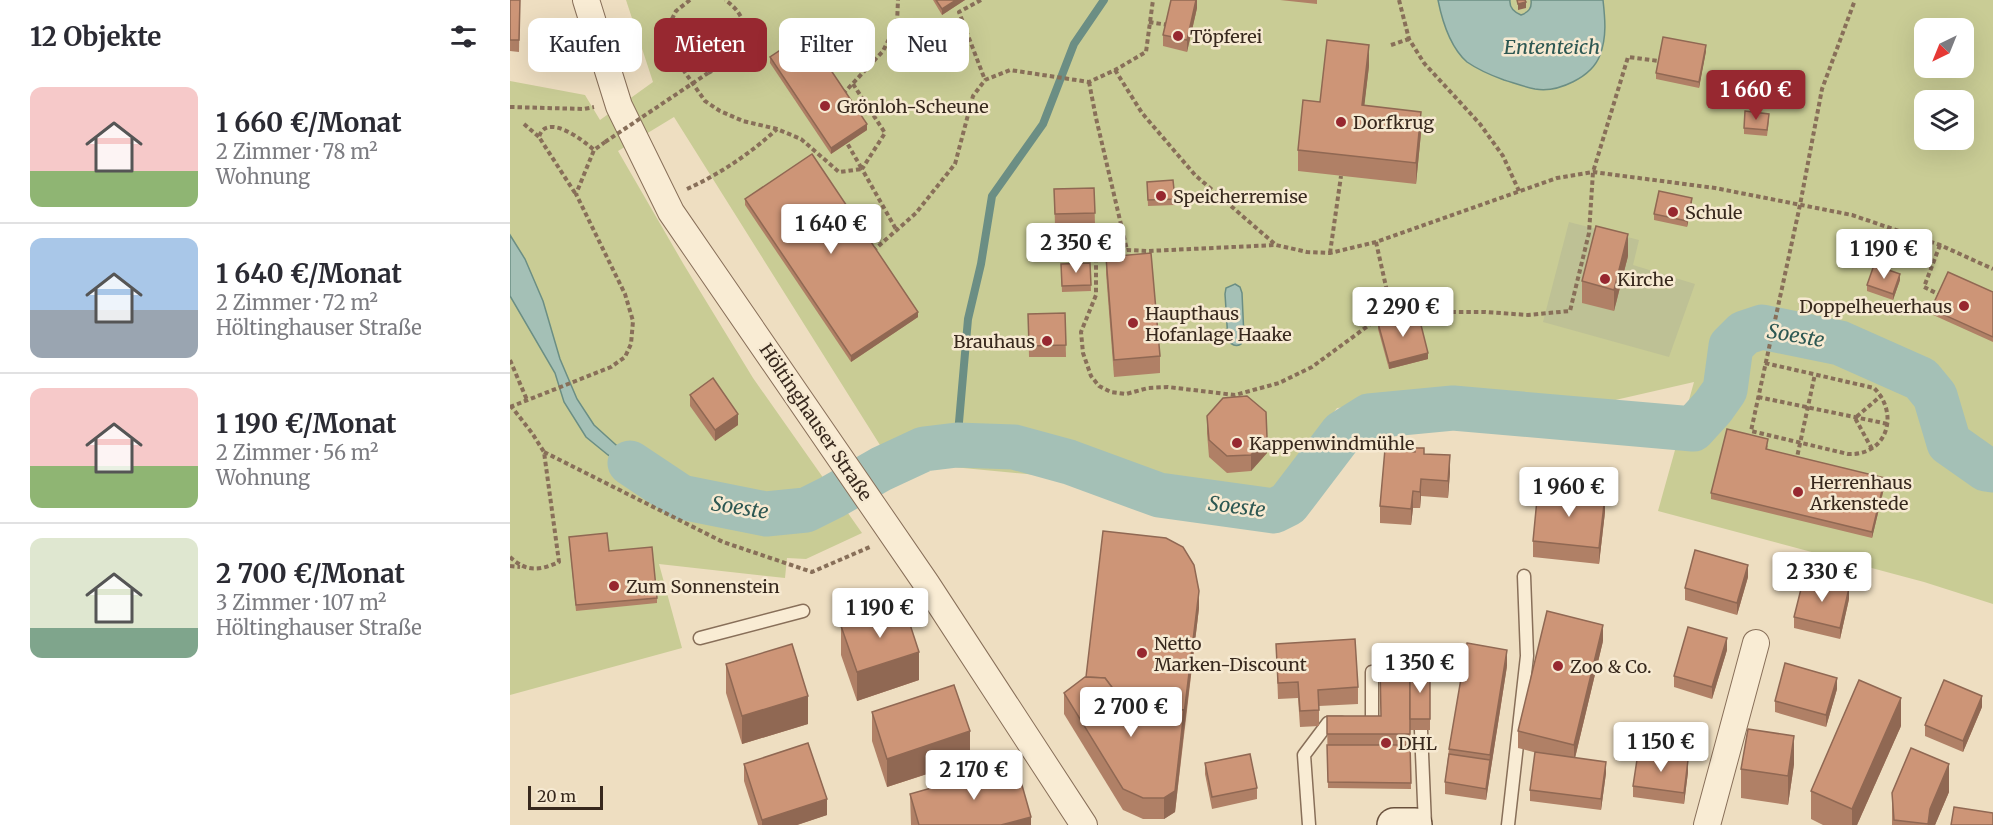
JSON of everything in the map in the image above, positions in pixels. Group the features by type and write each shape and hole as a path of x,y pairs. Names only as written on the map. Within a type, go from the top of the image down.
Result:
{"street":[{"name":"Höltinghauser Straße","path":"586,0 617,101 671,212 866,494 1084,825"},
{"path":"1707,825 1756,643"},
{"path":"1394,825 1415,825"}],"lane":[{"path":"1508,825 1527,656 1524,576"},
{"path":"700,638 802,611"},
{"path":"1309,825 1304,755 1328,723 1372,723 1372,672 1417,665 1421,671 1422,680"},
{"path":"1421,730 1425,825"}],"path":[{"path":"690,0 676,11 666,31 675,58 705,101 720,111 743,121 777,129 801,139 839,172 862,169 885,133 853,84"},
{"path":"576,194 594,150 736,55 745,38 744,21 735,6 725,0"},
{"path":"843,94 883,51 897,23 898,0"},
{"path":"981,0 959,12 985,80"},
{"path":"873,251 916,213 955,164 973,96 985,80 1010,70 1089,82 1115,70 1146,52 1153,0"},
{"path":"1399,0 1409,39 1424,63 1480,124 1503,156 1519,191"},
{"path":"1765,363 1874,388 1882,395 1887,406 1888,424 1880,441 1872,448 1858,454 1750,431 1758,397 1765,363 1771,338 1775,317 1800,205 1822,89 1855,0"},
{"path":"1149,22 1168,25"},
{"path":"1391,45 1409,39"},
{"path":"1376,242 1391,309 1402,317 1443,312 1528,315 1570,311 1589,233 1593,172 1628,57 1659,61"},
{"path":"1115,70 1142,113 1195,175 1275,245"},
{"path":"1089,82 1127,250"},
{"path":"510,107 584,109 617,101"},
{"path":"510,566 543,569 559,562 544,452 510,407 611,367 625,357 630,344 633,321 625,294 576,194 539,137 524,124"},
{"path":"539,137 544,128 554,127 579,137 594,150"},
{"path":"684,190 706,180 753,150 777,129"},
{"path":"847,143 897,231"},
{"path":"1391,309 1312,367 1279,383 1235,395 1168,387 1148,388 1126,394 1105,389 1099,386 1091,376 1083,353 1081,332 1096,295 1096,256 1127,250 1275,245 1307,252 1330,253 1376,242 1557,178 1593,172 1715,188 1852,215 1940,245 1993,268"},
{"path":"1330,253 1341,176"},
{"path":"1940,245 1924,287 1940,295"},
{"path":"510,360 527,400"},
{"path":"1796,463 1815,374"},
{"path":"1235,395 1236,404"},
{"path":"1855,418 1882,395"},
{"path":"1758,397 1888,424"},
{"path":"1855,418 1872,448"},
{"path":"544,452 723,542 812,572 871,546 892,533"},
{"path":"510,557 520,567"}],"green space":[{"path":"626,0 1993,0 1993,604 1924,582 1658,511 1694,382 1589,406 1470,395 1337,408 1269,497 890,461 674,117 618,151 753,378 862,533 806,559 787,558 785,578 659,564 682,648 510,695 510,81 585,95 600,120 653,82 642,49 642,18 632,18"},
{"path":"1569,222 1639,240 1633,265 1695,284 1669,357 1543,322"}],"water":[{"name":"Ententeich","path":"1438,0 1510,0 1512,9 1521,15 1529,9 1531,0 1603,0 1605,28 1600,55 1590,70 1564,86 1544,90 1504,80 1480,70 1461,56 1444,24"},
{"path":"510,235 525,259 543,301 560,359 577,399 594,425 626,454 681,497 655,485 608,455 586,437 564,402 555,373 510,296"},
{"path":"1235,284 1240,287 1242,293 1244,337 1241,344 1237,345 1228,340 1225,294 1226,288"}],"building":[{"path":"510,0 520,0 519,40 510,40"},
{"path":"936,0 956,0 942,9"},
{"name":"Töpferei","path":"1171,0 1196,0 1187,40 1163,35"},
{"path":"1517,0 1525,0 1526,2 1518,4"},
{"path":"1663,37 1706,45 1699,82 1656,73"},
{"name":"Dorfkrug","path":"1327,40 1369,45 1362,105 1421,112 1416,163 1298,150 1303,100 1320,102"},
{"name":"Grönloh-Scheune","path":"779,51 779,70 770,57"},
{"name":"Grönloh-Scheune","path":"780,72 832,72 867,124 831,148"},
{"path":"1745,111 1769,114 1767,130 1744,128"},
{"path":"812,154 918,312 851,356 745,199"},
{"name":"Speicherremise","path":"1173,180 1175,199 1148,200 1147,182"},
{"path":"1094,188 1095,213 1055,214 1054,189"},
{"name":"Schule","path":"1659,191 1692,198 1687,221 1654,214"},
{"path":"1596,226 1628,234 1614,290 1582,281"},
{"name":"Haupthaus Hofanlage Haake","path":"1151,253 1160,356 1114,360 1106,257"},
{"path":"1090,263 1091,285 1062,286 1061,264"},
{"path":"1874,265 1900,274 1893,294 1867,285"},
{"name":"Doppelheuerhaus","path":"1948,272 1993,292 1993,337 1931,309"},
{"name":"Brauhaus","path":"1065,313 1066,345 1029,346 1028,314"},
{"path":"1418,313 1428,353 1389,363 1378,323"},
{"path":"713,378 738,414 715,430 690,395"},
{"name":"Kappenwindmühle","path":"1247,396 1266,412 1267,437 1251,455 1227,456 1209,440 1207,416 1223,398"},
{"name":"Herrenhaus Arkenstede","path":"1727,429 1768,439 1766,449 1885,478 1872,532 1711,493"},
{"path":"1415,448 1424,448 1424,454 1450,455 1448,481 1421,479 1420,492 1413,491 1411,509 1380,506 1385,449 1415,452"},
{"path":"1538,489 1605,496 1599,548 1533,541"},
{"name":"Netto Marken-Discount","path":"1103,531 1166,538 1183,547 1194,565 1199,591 1184,714 1184,710 1126,706 1105,678 1086,677"},
{"name":"Zum Sonnenstein","path":"607,533 609,551 652,547 657,598 576,605 569,537"},
{"path":"1695,550 1748,565 1737,603 1685,588"},
{"path":"1804,577 1849,588 1840,628 1794,617"},
{"path":"904,606 919,652 857,672 841,626"},
{"path":"1547,611 1603,625 1574,745 1518,731"},
{"path":"1688,627 1727,638 1712,687 1674,676"},
{"path":"1355,639 1358,687 1318,690 1319,710 1300,711 1298,682 1278,683 1276,644"},
{"path":"1467,643 1507,650 1490,755 1449,749"},
{"path":"792,644 808,696 742,716 726,664"},
{"path":"1380,663 1410,663 1410,734 1327,734 1327,716 1381,716"},
{"path":"1785,663 1837,678 1826,715 1775,701"},
{"path":"1410,668 1430,669 1430,719 1410,719"},
{"path":"1085,677 1105,678 1126,706 1184,710 1175,791 1164,798 1143,798 1123,789 1064,693"},
{"path":"1859,680 1901,698 1852,809 1811,791"},
{"path":"1944,680 1982,696 1963,741 1925,725"},
{"path":"954,685 970,731 887,759 872,712"},
{"path":"1748,729 1794,736 1788,776 1741,769"},
{"path":"808,743 827,799 762,820 744,764"},
{"path":"1327,745 1410,745 1411,783 1328,782"},
{"path":"1911,748 1949,764 1930,809 1928,824 1894,820 1892,793"},
{"path":"1535,752 1606,762 1601,799 1530,790"},
{"path":"1638,753 1688,760 1684,793 1633,786"},
{"path":"1250,754 1257,788 1212,797 1205,763"},
{"path":"1449,754 1490,760 1486,789 1445,782"},
{"path":"1016,764 1031,817 1001,825 919,825 910,794"},
{"path":"1954,807 1993,813 1993,825 1951,825"}],"waterway":[{"path":"957,445 968,319 981,264 992,196 1043,124 1074,44 1104,0"},
{"name":"Soeste","path":"630,463 681,497 766,514 806,510 881,469 924,449 957,445 1014,447 1069,462 1159,495 1274,511 1288,504 1342,433 1369,416 1453,408 1693,429 1725,390 1731,346 1744,333 1762,327 1840,343 1921,379 1935,396 1949,443 1986,469 1993,470"}],"place":[{"name":"Töpferei","path":"1178,36"},
{"name":"Grönloh-Scheune","path":"825,106"},
{"name":"Dorfkrug","path":"1341,122"},
{"name":"Speicherremise","path":"1161,196"},
{"name":"Schule","path":"1673,212"},
{"name":"Kirche","path":"1605,279"},
{"name":"Doppelheuerhaus","path":"1964,306"},
{"name":"Haupthaus Hofanlage Haake","path":"1133,323"},
{"name":"Brauhaus","path":"1047,341"},
{"name":"Kappenwindmühle","path":"1237,443"},
{"name":"Herrenhaus Arkenstede","path":"1798,492"},
{"name":"Zum Sonnenstein","path":"614,586"},
{"name":"Netto Marken-Discount","path":"1142,653"},
{"name":"Zoo & Co.","path":"1558,666"},
{"name":"DHL","path":"1386,743"}]}
